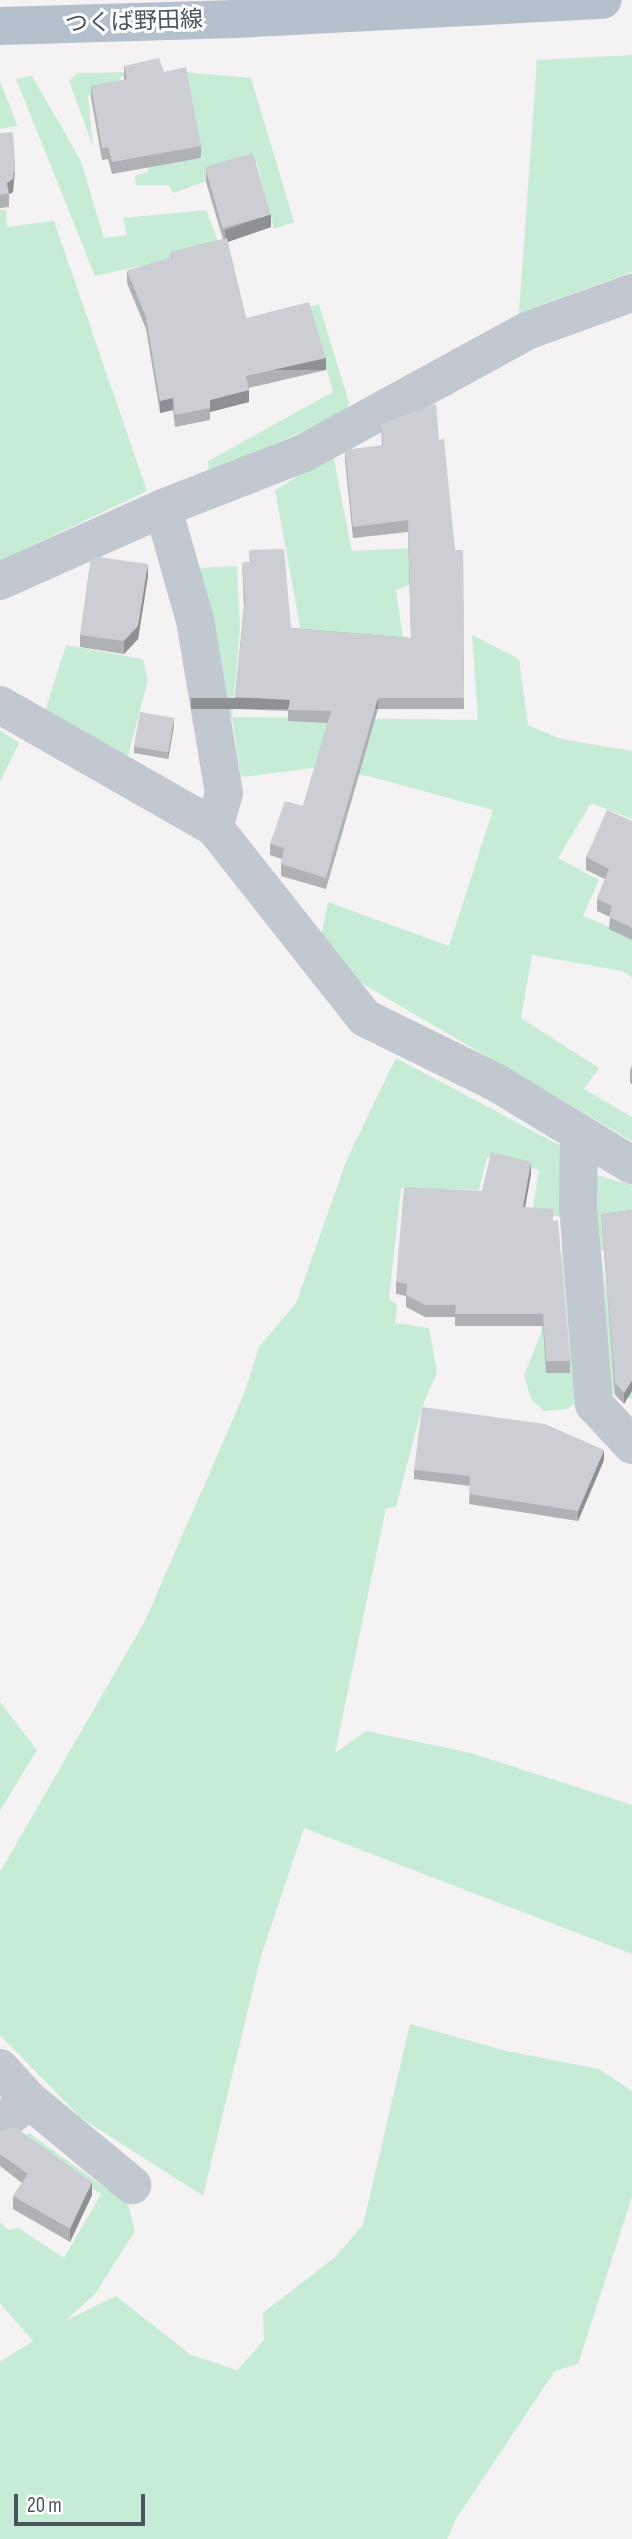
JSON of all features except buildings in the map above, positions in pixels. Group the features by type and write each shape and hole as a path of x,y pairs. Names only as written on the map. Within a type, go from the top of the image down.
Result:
{"main road":[{"name":"つくば野田線","path":"0,26 236,19 603,0"}],"street":[{"path":"0,581 163,508 304,453 528,330 632,293"},
{"path":"163,508 195,620 225,793 214,827"},
{"path":"0,705 214,827 365,1018 497,1083 632,1165"},
{"path":"579,1134 578,1206 594,1404 632,1445"},
{"path":"0,2068 29,2100 132,2185"},
{"path":"0,2124 29,2100"}],"green space":[{"path":"632,55 632,272 519,313 537,60"},
{"path":"133,72 120,77 123,89 88,96 93,147 69,81 78,73"},
{"path":"185,72 251,78 294,222 274,229 257,163 173,193 168,185 136,185 135,176 148,172 149,165 202,158"},
{"path":"32,76 81,161 104,238 127,235 123,218 206,210 221,249 95,276 16,79"},
{"path":"0,81 17,125 17,126 0,129"},
{"path":"0,210 6,210 7,227 54,221 147,491 0,561"},
{"path":"319,304 349,403 346,412 209,474 208,461 333,392 309,307"},
{"path":"333,455 352,551 415,548 419,581 396,590 404,645 301,632 275,490"},
{"path":"237,566 240,630 232,717 478,720 472,635 519,659 528,725 561,739 632,751 632,819 591,803 558,858 599,880 583,916 632,936 632,977 622,971 532,955 521,1018 599,1068 584,1089 632,1117 632,1141 337,969 320,940 328,902 449,946 493,810 368,776 313,768 241,777 232,718 222,719 198,568"},
{"path":"66,645 143,659 148,680 128,756 45,711"},
{"path":"0,730 19,743 0,782"},
{"path":"396,1058 563,1147 582,1401 566,1409 544,1411 531,1399 524,1376 541,1333 545,1307 560,1300 563,1217 532,1214 539,1170 487,1157 479,1190 401,1188 389,1299 397,1305 395,1323 429,1328 437,1372 422,1407 396,1507 386,1508 335,1753 366,1731 471,1753 632,1805 632,1954 304,1828 261,1956 203,2196 80,2117 0,2035 0,1872 145,1621 244,1394 259,1347 296,1303 347,1159"},
{"path":"593,1174 632,1185 632,1243 613,1244 601,1251 611,1328 632,1327 632,1399 604,1392"},
{"path":"0,1702 37,1750 0,1811"},
{"path":"410,2024 507,2051 599,2069 632,2091 632,2197 578,2364 555,2371 456,2519 447,2539 0,2539 0,2362 33,2341 0,2303 0,2222 8,2230 18,2228 64,2258 101,2194 22,2143 29,2133 128,2204 135,2231 95,2294 65,2321 116,2296 191,2355 237,2370 264,2340 263,2313 335,2257 363,2225"}]}
